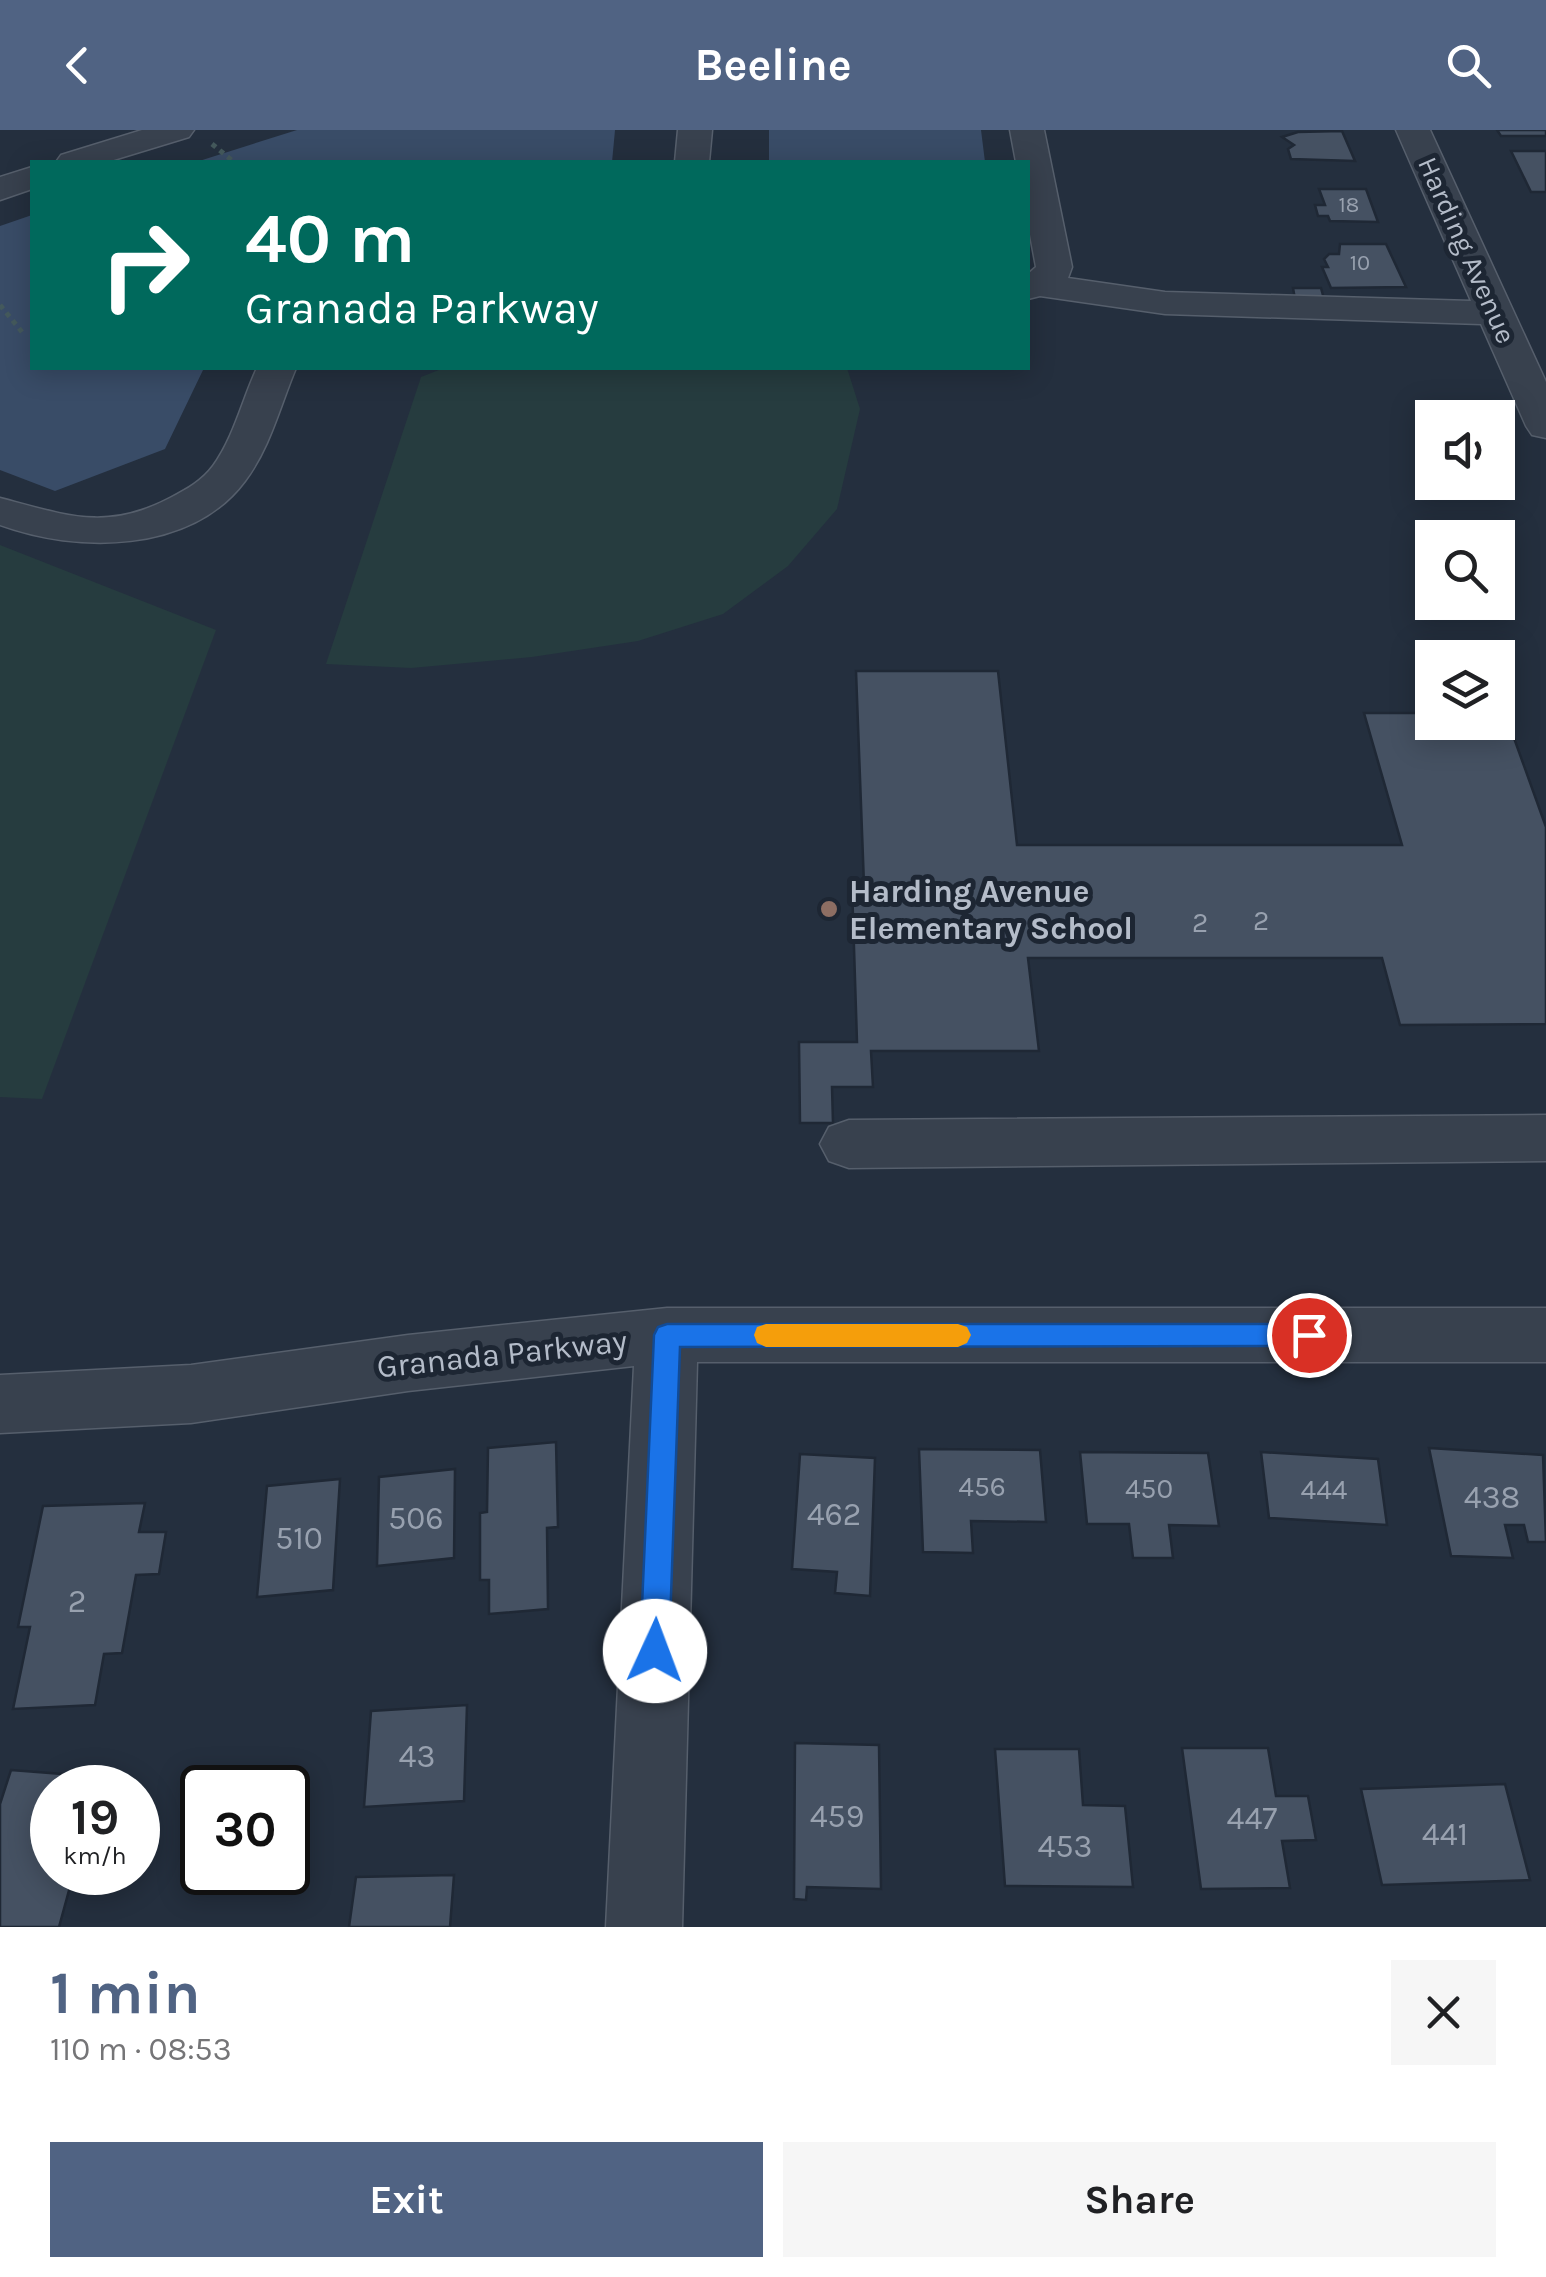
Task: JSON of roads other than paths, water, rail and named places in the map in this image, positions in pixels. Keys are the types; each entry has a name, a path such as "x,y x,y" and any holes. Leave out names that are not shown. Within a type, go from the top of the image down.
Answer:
{"street":[{"path":"80,160 177,130"},
{"path":"692,160 694,130"},
{"path":"1027,130 1054,267 1034,286"},
{"name":"Harding Avenue","path":"1413,130 1546,426"},
{"path":"0,189 30,178"},
{"path":"1034,286 1165,303 1495,312"},
{"path":"0,511 40,526 96,536 163,520 218,487 243,446 275,370"},
{"path":"849,1144 1546,1138"},
{"path":"644,1927 667,1335"},
{"name":"Granada Parkway","path":"0,1404 191,1394 408,1363 667,1335 1546,1335"}],"water":[{"path":"297,130 615,130 612,160 202,160"},
{"path":"769,130 981,130 985,160 769,160"},
{"path":"30,216 30,370 203,370 165,449 55,491 0,470 0,226"}],"place":[{"name":"Harding Avenue Elementary School","path":"829,909"}]}
